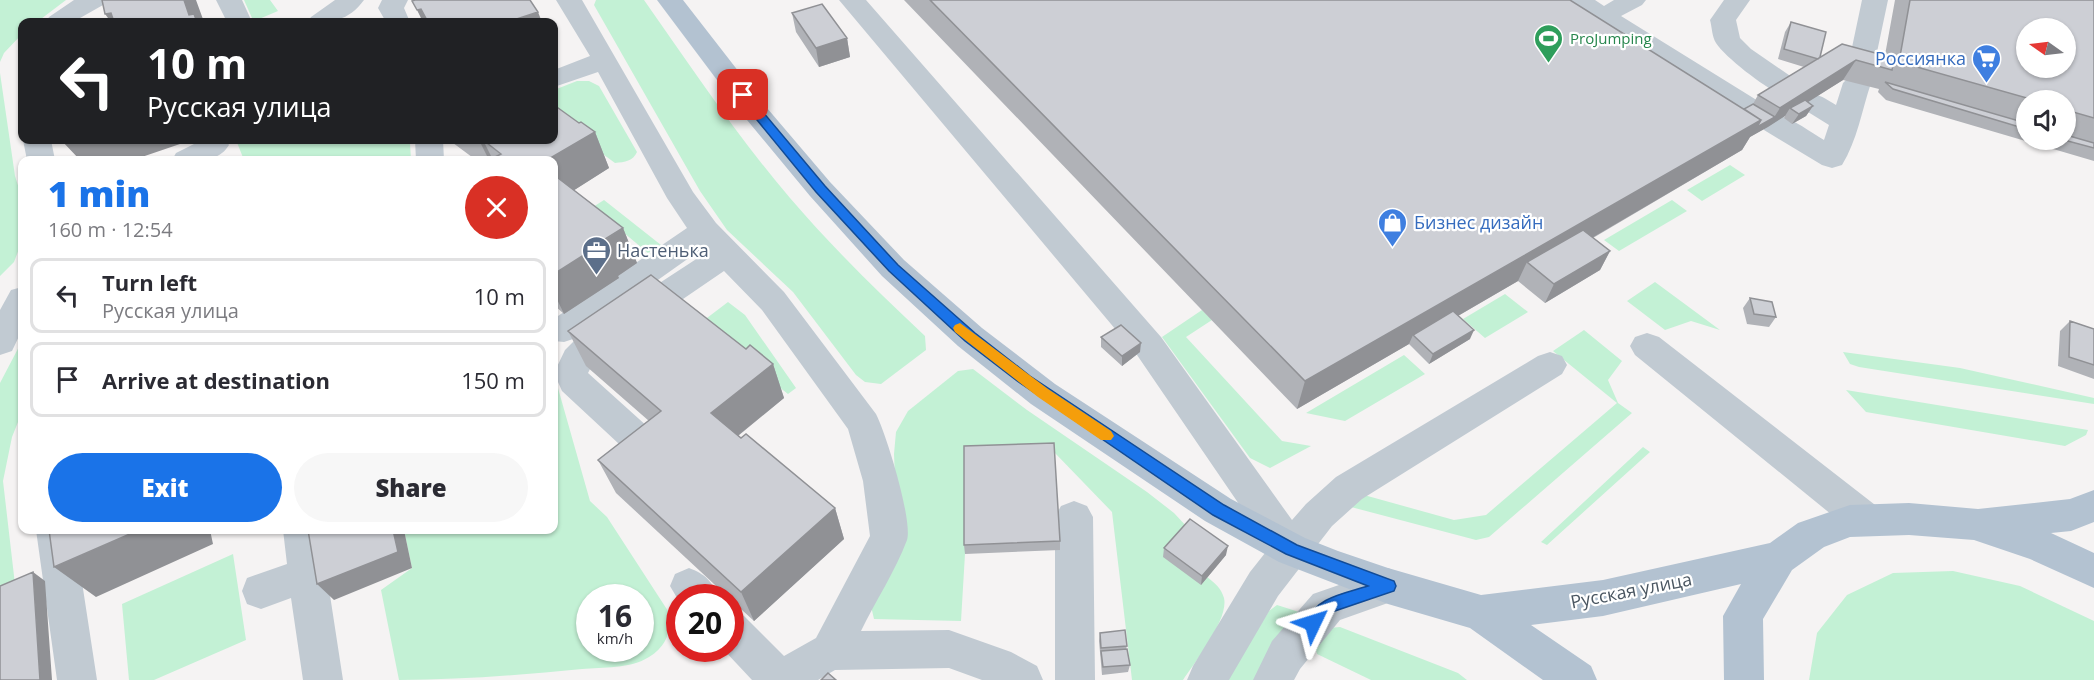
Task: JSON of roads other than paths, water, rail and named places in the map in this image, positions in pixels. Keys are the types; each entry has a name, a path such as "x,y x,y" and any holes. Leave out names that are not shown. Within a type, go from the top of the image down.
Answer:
{"main road":[{"name":"Русская улица","path":"670,0 758,114 820,189 893,268 970,337 1043,393 1218,510 1292,549 1388,586 1481,613 1576,680"},
{"path":"1744,680 1743,616 1779,558 1810,535 1850,521 1909,519 1974,524 2071,515 2094,506"},
{"path":"1974,524 2040,546 2094,572"},
{"name":"Русская улица","path":"1481,613 1603,598 1779,558"}],"lane":[{"path":"63,18 94,0"},
{"path":"229,0 237,18"},
{"path":"326,18 351,0"},
{"path":"395,0 391,9 396,18"},
{"path":"569,0 601,53 672,183 716,242 773,301 864,424 881,481 890,537 830,651"},
{"path":"852,0 1149,346 1292,549"},
{"path":"1577,0 1832,159 1859,77 1875,0"},
{"path":"1603,16 1633,0"},
{"path":"1737,0 1723,20 1726,40 1742,55 1845,123"},
{"path":"558,59 601,53"},
{"path":"558,77 601,53"},
{"path":"196,156 217,148"},
{"path":"558,330 564,329 716,242"},
{"path":"646,447 574,381 571,373 577,359 592,344 716,242"},
{"path":"0,342 18,307"},
{"path":"1647,346 1866,520"},
{"path":"1207,680 1264,584 1319,515 1349,488 1550,366"},
{"path":"1074,517 1075,680"},
{"path":"57,534 77,680"},
{"path":"302,534 323,680"},
{"path":"261,591 307,575"},
{"path":"1273,680 1286,655 1327,607 1388,586"},
{"path":"744,643 780,680 830,651 949,649 997,666 1023,680"}],"place":[{"name":"ProJumping","path":"1549,64"},
{"name":"Россиянка","path":"1987,84"},
{"name":"Бизнес дизайн","path":"1393,248"},
{"name":"Настенька","path":"596,276"}]}
